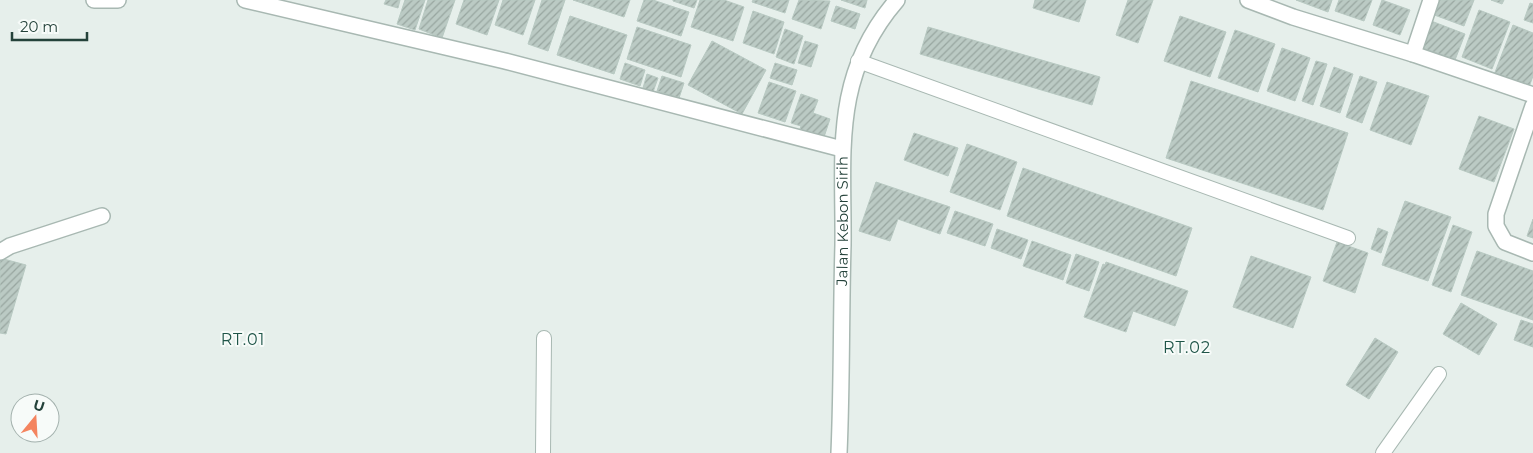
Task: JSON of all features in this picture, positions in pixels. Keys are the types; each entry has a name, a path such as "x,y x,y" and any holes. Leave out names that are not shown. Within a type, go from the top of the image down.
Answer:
{"street":[{"path":"94,0 118,0"},
{"path":"245,0 505,61 842,149"},
{"name":"Jalan Kebon Sirih","path":"839,453 843,231 842,149 846,112 858,62 874,31 897,0"},
{"path":"1248,0 1293,17 1413,54 1533,95"},
{"path":"1413,54 1431,0"},
{"path":"1533,106 1496,214 1496,226 1505,242 1533,253"},
{"path":"0,252 10,246 102,216"}],"lane":[{"path":"858,62 1348,238"},
{"path":"543,453 544,338"},
{"path":"1383,453 1439,374"}],"building":[{"path":"386,0 400,0 398,8 384,4"},
{"path":"405,0 425,0 415,30 397,24"},
{"path":"428,0 455,0 442,38 419,29"},
{"path":"464,0 499,0 487,35 456,24"},
{"path":"503,0 535,0 523,35 495,25"},
{"path":"542,0 565,0 548,51 528,44"},
{"path":"573,0 630,0 624,17"},
{"path":"644,0 653,0 689,12 681,36 637,21"},
{"path":"673,0 697,0 694,8"},
{"path":"700,0 724,0 744,7 733,41 691,27"},
{"path":"753,0 789,0 785,13 752,2"},
{"path":"799,0 830,1 821,29 792,19"},
{"path":"841,0 867,0 865,8"},
{"path":"1035,0 1086,0 1079,22 1033,8"},
{"path":"1128,0 1153,0 1138,43 1116,35"},
{"path":"1296,0 1332,0 1328,12"},
{"path":"1339,0 1372,0 1364,21 1335,11"},
{"path":"1382,0 1410,10 1400,35 1373,25"},
{"path":"1434,0 1474,0 1464,26 1429,13"},
{"path":"1491,0 1504,0 1502,4"},
{"path":"1530,3 1533,4 1533,23 1524,20"},
{"path":"836,6 860,14 855,29 831,21"},
{"path":"1479,10 1510,22 1492,69 1462,57"},
{"path":"753,11 784,22 774,54 743,43"},
{"path":"570,16 627,35 614,74 557,55"},
{"path":"1180,16 1226,32 1210,77 1164,61"},
{"path":"1426,19 1465,34 1455,60 1416,46"},
{"path":"1513,25 1533,33 1533,76 1529,87 1494,75"},
{"path":"637,27 691,45 681,77 627,59"},
{"path":"928,27 1100,77 1092,105 920,54"},
{"path":"785,29 803,36 794,64 776,57"},
{"path":"1235,30 1275,44 1258,92 1218,78"},
{"path":"712,41 766,70 742,114 688,85"},
{"path":"805,41 818,45 811,67 798,63"},
{"path":"1282,48 1310,58 1295,101 1267,91"},
{"path":"1316,61 1327,64 1313,105 1302,101"},
{"path":"625,63 645,70 640,86 620,79"},
{"path":"775,63 797,70 792,85 770,78"},
{"path":"1334,67 1353,74 1340,113 1320,106"},
{"path":"647,74 658,78 653,92 643,88"},
{"path":"662,76 684,83 679,98 657,91"},
{"path":"1360,76 1377,82 1362,123 1346,117"},
{"path":"1191,81 1348,133 1323,210 1166,158"},
{"path":"769,82 796,91 785,122 758,113"},
{"path":"1387,82 1429,96 1411,145 1370,130"},
{"path":"801,94 818,100 813,113 830,119 824,137 800,129 801,126 791,123"},
{"path":"1479,116 1514,129 1494,182 1459,169"},
{"path":"914,133 958,148 948,176 904,160"},
{"path":"967,144 1017,162 1000,210 950,192"},
{"path":"1023,168 1192,228 1176,276 1007,216"},
{"path":"876,182 950,207 940,234 898,219 890,241 859,231"},
{"path":"1405,201 1451,217 1428,281 1382,265"},
{"path":"955,211 993,224 985,246 947,233"},
{"path":"1533,219 1533,238 1527,236"},
{"path":"1453,225 1472,232 1451,292 1432,285"},
{"path":"1378,228 1388,232 1381,253 1371,249"},
{"path":"997,229 1028,240 1021,259 991,248"},
{"path":"1032,241 1071,255 1063,280 1023,266"},
{"path":"1337,242 1368,253 1355,293 1323,281"},
{"path":"1477,251 1533,271 1533,320 1461,295"},
{"path":"1076,254 1099,262 1089,291 1066,283"},
{"path":"1251,256 1311,277 1293,328 1233,307"},
{"path":"0,258 26,265 6,334 0,333"},
{"path":"1106,262 1188,291 1175,326 1133,311 1126,332 1084,317 1103,264 1105,265"},
{"path":"1461,303 1497,324 1479,355 1443,334"},
{"path":"1521,320 1533,324 1533,347 1514,340"},
{"path":"1375,338 1398,352 1369,399 1346,385"}],"district":[{"name":"RT.01","path":"243,339"},
{"name":"RT.02","path":"1187,347"}]}
